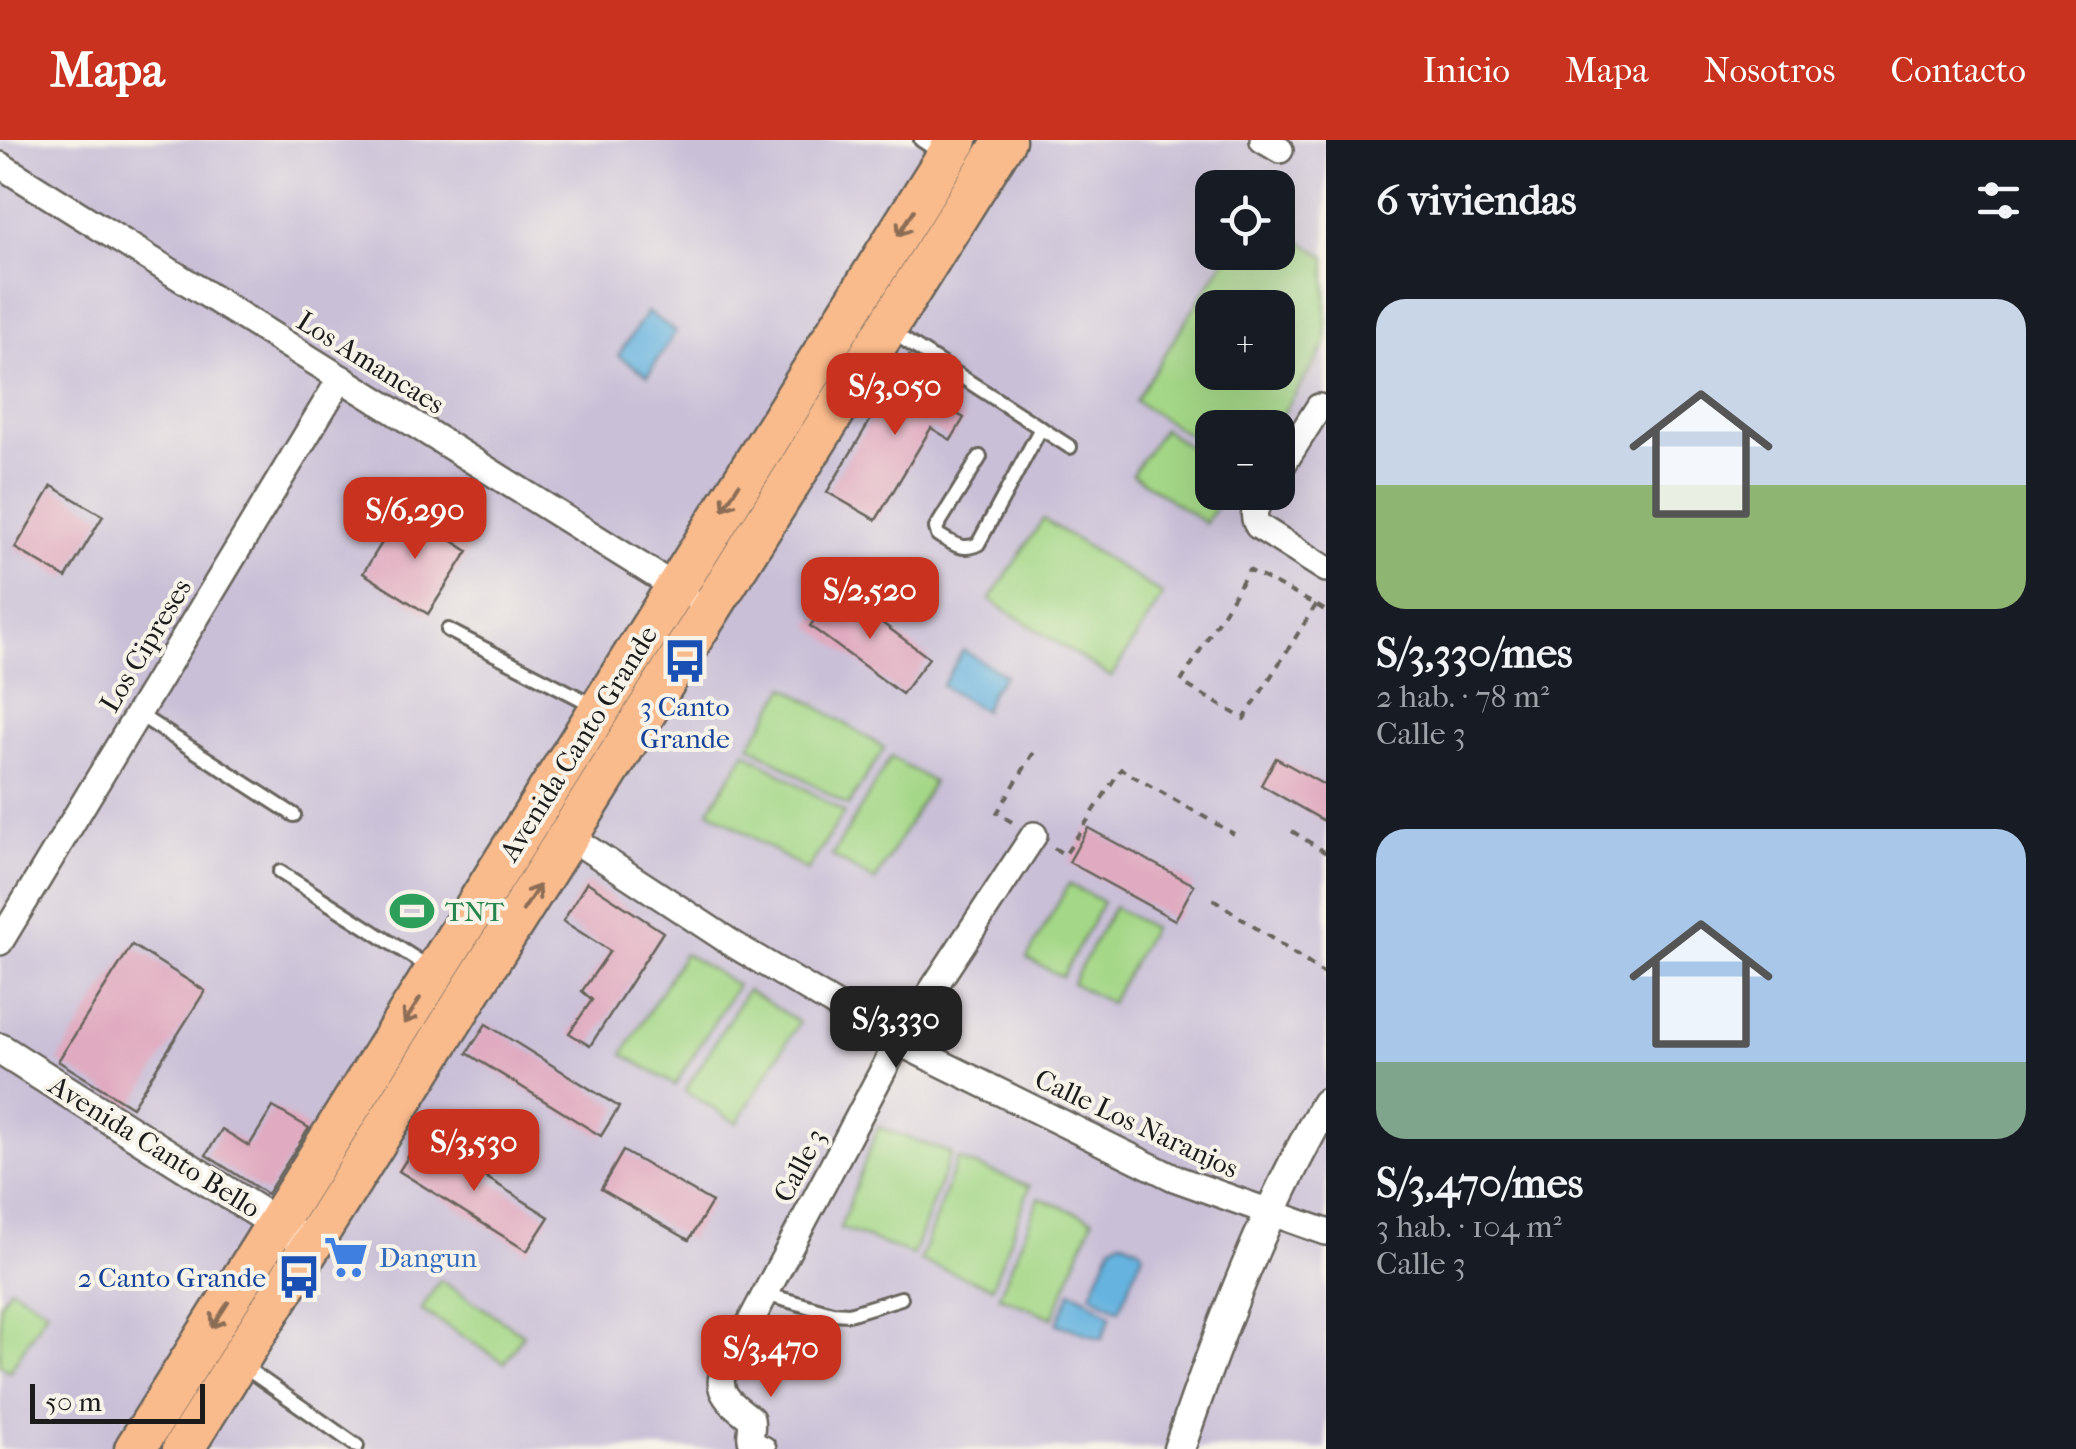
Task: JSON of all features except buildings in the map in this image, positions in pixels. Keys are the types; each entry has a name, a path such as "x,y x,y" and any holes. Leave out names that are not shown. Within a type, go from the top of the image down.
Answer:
{"main road":[{"name":"Avenida Canto Grande","path":"135,1449 294,1234 570,836 1005,140"},
{"name":"Avenida Canto Grande","path":"191,1443 237,1362 294,1234 436,972 942,145"}],"street":[{"name":"Los Amancaes","path":"0,167 711,608"},
{"name":"Los Cipreses","path":"0,942 341,378"},
{"path":"1295,446 1320,407"},
{"path":"1255,510 1253,518 1258,526 1326,569"},
{"name":"Calle 3","path":"762,1449 748,1438 751,1419 724,1396 722,1376 898,1042 1034,834"},
{"name":"Calle Los Naranjos","path":"570,836 736,946 898,1042 1174,1178 1326,1232"},
{"name":"Avenida Canto Bello","path":"0,1049 294,1234"},
{"path":"1178,1449 1270,1214 1326,1104"}],"lane":[{"path":"886,329 1070,447"},
{"path":"980,457 936,528 938,535 960,548 978,544 1040,428"},
{"path":"448,630 599,708"},
{"path":"138,714 294,815"},
{"path":"280,872 436,972"},
{"path":"765,1294 849,1314 901,1298"},
{"path":"237,1362 357,1446"}],"path":[{"path":"1316,605 1244,720 1181,682 1249,570 1326,610"},
{"path":"1034,752 997,814 1065,855 1121,770 1234,834"},
{"path":"1292,831 1326,853"},
{"path":"1213,899 1326,975"}],"shaded area":[{"path":"0,140 1326,140 1326,1449 0,1449"}],"green space":[{"path":"1295,238 1326,257 1326,345 1285,410 1195,410 1195,438 1135,401 1195,307 1195,390 1295,390 1295,290 1206,290 1218,270 1295,270"},
{"path":"1163,429 1195,451 1195,510 1214,510 1205,523 1132,474"},
{"path":"1043,519 1163,595 1111,677 990,600"},
{"path":"786,687 884,748 848,806 750,745"},
{"path":"746,752 844,813 807,871 709,810"},
{"path":"891,757 933,782 875,881 832,856"},
{"path":"1069,884 1103,902 1062,977 1027,958"},
{"path":"1114,907 1152,928 1110,1003 1072,983"},
{"path":"684,953 737,985 675,1085 623,1054"},
{"path":"747,990 799,1022 737,1123 685,1091"},
{"path":"878,1127 951,1153 913,1255 840,1228"},
{"path":"957,1159 1030,1186 992,1287 920,1261"},
{"path":"1039,1198 1093,1219 1053,1318 999,1296"},
{"path":"440,1280 523,1334 505,1363 421,1310"},
{"path":"10,1287 47,1310 10,1371 0,1365 0,1303"}],"water":[{"path":"647,312 676,331 648,375 618,356"},
{"path":"963,650 1005,675 991,691 984,711 942,686"},
{"path":"1121,1240 1143,1253 1119,1310 1091,1294 1112,1244"},
{"path":"1071,1291 1111,1315 1102,1339 1057,1324"}],"place":[{"name":"3 Canto Grande","path":"685,661"},
{"name":"TNT","path":"412,911"},
{"name":"Dangun","path":"346,1257"},
{"name":"2 Canto Grande","path":"299,1277"}]}
